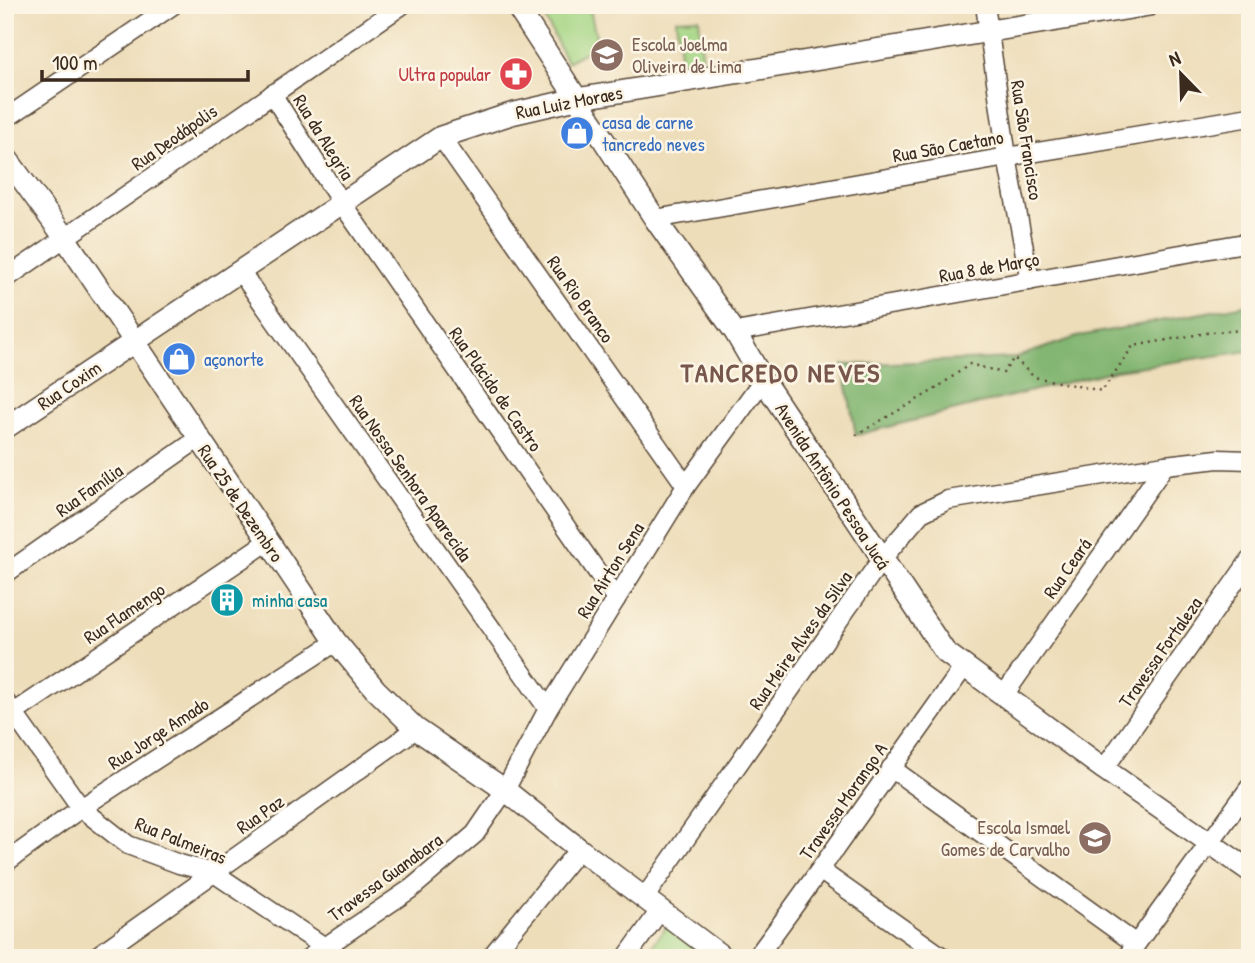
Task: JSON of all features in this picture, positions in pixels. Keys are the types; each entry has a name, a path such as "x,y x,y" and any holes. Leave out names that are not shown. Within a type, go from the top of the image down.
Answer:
{"street":[{"path":"5,119 173,5"},
{"name":"Rua Deodápolis","path":"5,279 402,5"},
{"name":"Avenida Antônio Pessoa Jucá","path":"516,5 655,219 735,332 763,380 881,560 945,652 1104,769 1250,871"},
{"name":"Rua São Francisco","path":"985,5 1007,157 1030,281"},
{"name":"Rua Luiz Moraes","path":"133,342 441,137 511,114 576,99 1149,5"},
{"name":"Rua da Alegria","path":"272,94 341,202"},
{"name":"Rua São Caetano","path":"655,219 1250,117"},
{"name":"Rua Rio Branco","path":"441,137 686,486"},
{"name":"Rua 25 de Dezembro","path":"5,156 65,238 336,642 375,689 416,729 505,790 724,958"},
{"name":"Rua Plácido de Castro","path":"341,202 616,599"},
{"name":"Rua 8 de Março","path":"735,332 1250,242"},
{"name":"Rua Nossa Senhora Aparecida","path":"240,271 548,709"},
{"name":"Rua Coxim","path":"5,428 133,342"},
{"name":"Rua Airton Sena","path":"505,790 548,709 686,486 763,380"},
{"name":"Rua Família","path":"5,574 198,439"},
{"name":"Rua Meire Alves da Silva","path":"626,958 653,903 881,560 921,513 948,500 1165,465 1218,459 1250,460"},
{"name":"Rua Ceará","path":"1004,695 1165,465"},
{"name":"Rua Flamengo","path":"8,712 267,542"},
{"name":"Travessa Fortaleza","path":"1104,769 1250,560"},
{"name":"Rua Jorge Amado","path":"5,863 81,808 336,642"},
{"name":"Travessa Morango A","path":"756,958 821,871 964,667"},
{"name":"Rua Palmeiras","path":"8,712 81,808 128,845 214,873 316,952 341,958"},
{"name":"Rua Paz","path":"94,958 416,729"},
{"path":"891,768 1131,951 1250,788"},
{"name":"Travessa Guanabara","path":"316,952 412,888 450,858 475,834 505,790"},
{"path":"490,958 579,849"},
{"path":"821,871 944,958"}],"path":[{"path":"856,435 934,390 970,365 1003,373 1014,358 1034,377 1102,391 1133,346 1212,332 1244,330 1250,342"}],"green space":[{"path":"564,5 589,5 598,45 567,62 545,18 565,10"},
{"path":"699,18 703,68 682,72 676,19"},
{"path":"1250,304 1250,351 1116,370 856,435 843,365 1014,358 1080,336"},
{"path":"667,926 711,958 643,958"}],"place":[{"name":"Escola Joelma Oliveira de Lima","path":"607,55"},
{"name":"Ultra popular","path":"516,74"},
{"name":"casa de carne tancredo neves","path":"577,133"},
{"name":"açonorte","path":"179,359"},
{"name":"minha casa","path":"227,600"},
{"name":"Escola Ismael Gomes de Carvalho","path":"1095,838"}],"district":[{"name":"TANCREDO NEVES","path":"781,373"}]}
